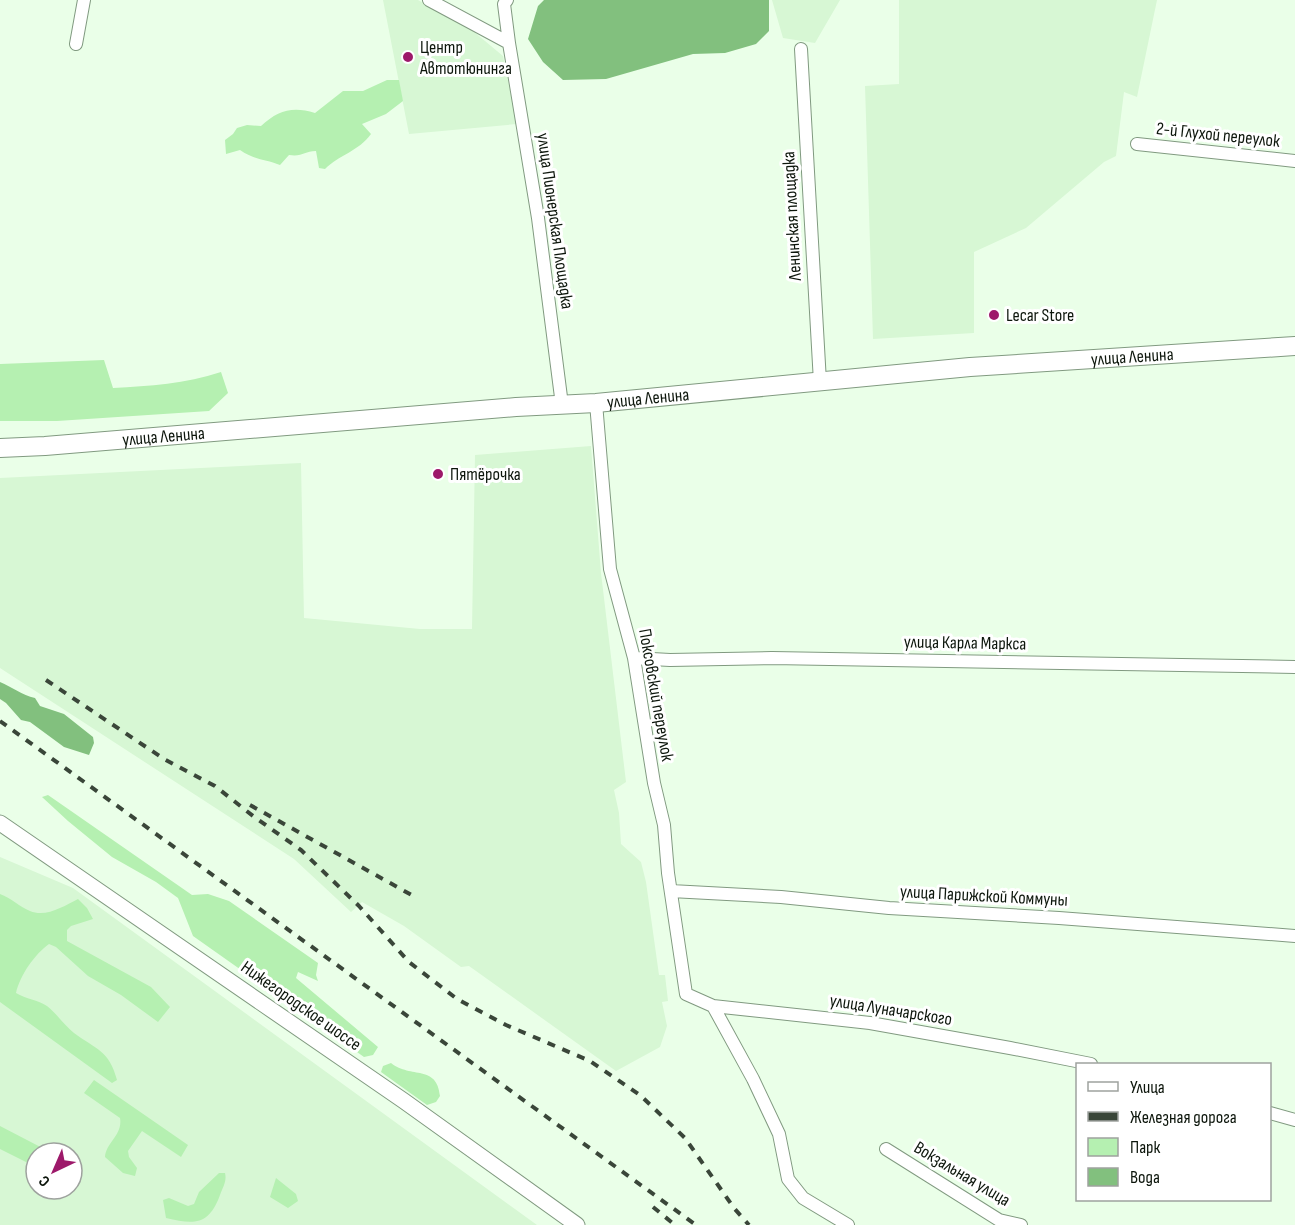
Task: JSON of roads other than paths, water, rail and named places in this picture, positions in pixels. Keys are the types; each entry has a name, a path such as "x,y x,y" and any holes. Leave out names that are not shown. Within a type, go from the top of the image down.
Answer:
{"main road":[{"name":"улица Ленина","path":"0,448 596,403 970,367 1295,346"}],"street":[{"path":"76,44 84,0"},
{"path":"429,0 509,43"},
{"name":"улица Пионерская Площадка","path":"507,0 504,4 509,43 538,218 562,405"},
{"name":"Ленинская площадка","path":"801,49 820,382"},
{"name":"2-й Глухой переулок","path":"1137,144 1295,161"},
{"name":"Поксовский переулок","path":"596,403 610,568 634,658 654,783 664,825 668,873 686,994"},
{"name":"улица Карла Маркса","path":"634,658 670,660 772,658 1295,667"},
{"name":"Нижегородское шоссе","path":"0,823 404,1101 577,1225"},
{"name":"улица Парижской Коммуны","path":"671,891 781,897 889,908 1295,936"},
{"name":"улица Луначарского","path":"686,994 713,1006 870,1023 1010,1047 1082,1063"},
{"path":"713,1006 753,1079 779,1134 788,1179 804,1198 848,1225"},
{"path":"1271,1114 1295,1120"},
{"name":"Вокзальная улица","path":"886,1149 999,1220 1022,1225"}],"water":[{"path":"544,0 769,0 769,31 756,44 725,53 693,54 606,79 563,80 543,62 528,39 538,6"},
{"path":"0,682 35,698 40,706 64,714 93,737 94,743 89,755 64,747 30,722 21,720 0,699"}],"railway":[{"path":"46,680 164,759 215,786 301,850 359,906 409,962 457,999 506,1025 590,1061 640,1095 685,1138 734,1208 749,1225"},
{"path":"0,721 696,1225"},
{"path":"250,805 417,898"},
{"path":"653,1207 675,1225"}],"place":[{"name":"Центр Автотюнинга","path":"408,57"},
{"name":"Lecar Store","path":"994,315"},
{"name":"Пятёрочка","path":"438,474"}]}
